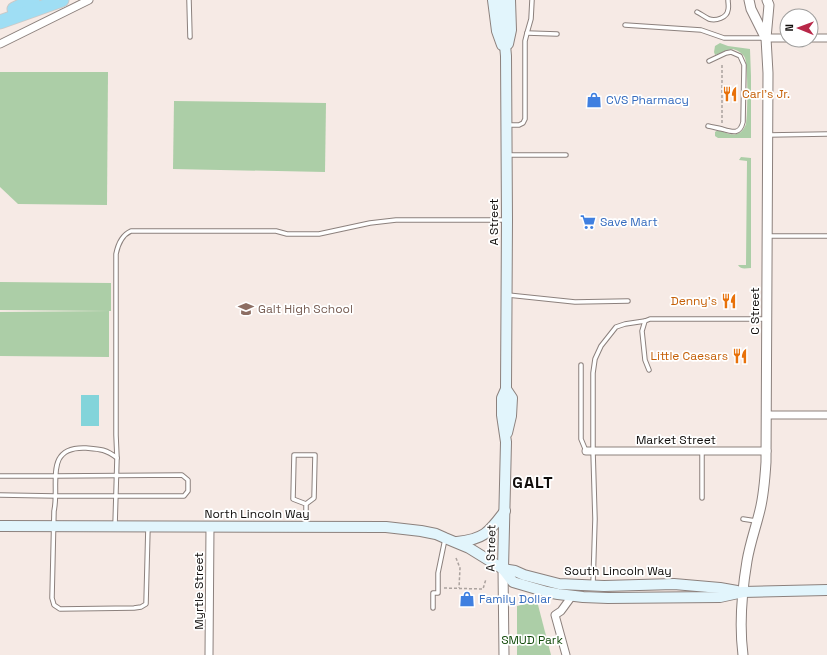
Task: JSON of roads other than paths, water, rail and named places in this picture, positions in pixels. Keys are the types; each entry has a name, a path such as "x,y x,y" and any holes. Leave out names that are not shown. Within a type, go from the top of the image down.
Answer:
{"highway":[{"path":"0,16 33,0"},
{"path":"0,22 62,0"}],"main road":[{"name":"A Street","path":"493,0 497,31 506,56"},
{"name":"A Street","path":"501,0 506,56 507,220 506,389 502,398 502,415 506,442 503,570"},
{"name":"A Street","path":"506,56 511,30 510,0"},
{"path":"457,542 471,540 487,532 505,510"},
{"name":"North Lincoln Way","path":"0,526 386,527 436,534 469,548 503,570"},
{"name":"South Lincoln Way","path":"503,570 515,571 559,584 593,586 674,581 743,592"},
{"name":"South Lincoln Way","path":"503,570 513,582 547,592 572,596 608,598 720,597 743,592 827,590"}],"street":[{"path":"0,44 89,0"},
{"name":"C Street","path":"749,0 751,9 766,38"},
{"name":"C Street","path":"743,655 742,606 747,560 760,510 765,483 767,415 768,135 768,73 766,38 769,5 767,0"},
{"path":"766,38 779,38"},
{"path":"767,415 827,415"},
{"name":"Market Street","path":"590,451 766,451"},
{"name":"Myrtle Street","path":"209,655 210,526"},
{"name":"A Street","path":"503,570 504,655"},
{"path":"566,655 555,615 561,611 572,596"}],"lane":[{"path":"189,0 190,37"},
{"path":"506,125 519,125 523,123 525,119 525,41 532,19 532,0"},
{"path":"697,12 708,18 722,18 727,13 728,0"},
{"path":"625,25 701,30 724,38 766,38"},
{"path":"527,33 557,34"},
{"path":"708,126 730,132 737,132 742,127 744,65 740,56 731,52 709,61"},
{"path":"768,135 827,134"},
{"path":"506,156 566,155"},
{"path":"115,526 117,458 116,254 118,247 126,233 131,231 268,231 287,234 319,234 370,223 396,220 507,220"},
{"path":"767,236 827,236"},
{"path":"507,295 575,302 628,301"},
{"path":"593,586 595,519 590,451 593,373 595,359 601,346 616,327 650,319 767,319"},
{"path":"645,321 642,331 645,360 649,370"},
{"path":"581,365 581,439 590,451"},
{"path":"117,458 101,449 79,448 68,450 62,454 58,460 55,476 52,598 54,605 60,609 134,608 141,607 146,604 148,526"},
{"path":"702,451 702,498"},
{"path":"294,455 315,455 314,498 306,504 293,499 294,455"},
{"path":"0,476 182,475 188,480 188,491 184,496 0,495"},
{"path":"306,504 306,527"},
{"path":"743,519 757,521"},
{"path":"433,608 433,593 438,593 438,573 445,538"}],"water":[{"path":"81,395 99,395 99,426 81,426"}],"place":[{"name":"Carl's Jr.","path":"730,94"},
{"name":"CVS Pharmacy","path":"594,100"},
{"name":"Save Mart","path":"588,222"},
{"name":"Denny's","path":"729,301"},
{"name":"Galt High School","path":"246,309"},
{"name":"Little Caesars","path":"740,356"},
{"name":"Family Dollar","path":"467,599"}],"district":[{"name":"GALT","path":"533,482"}],"park label":[{"name":"SMUD Park","path":"532,640"}]}
